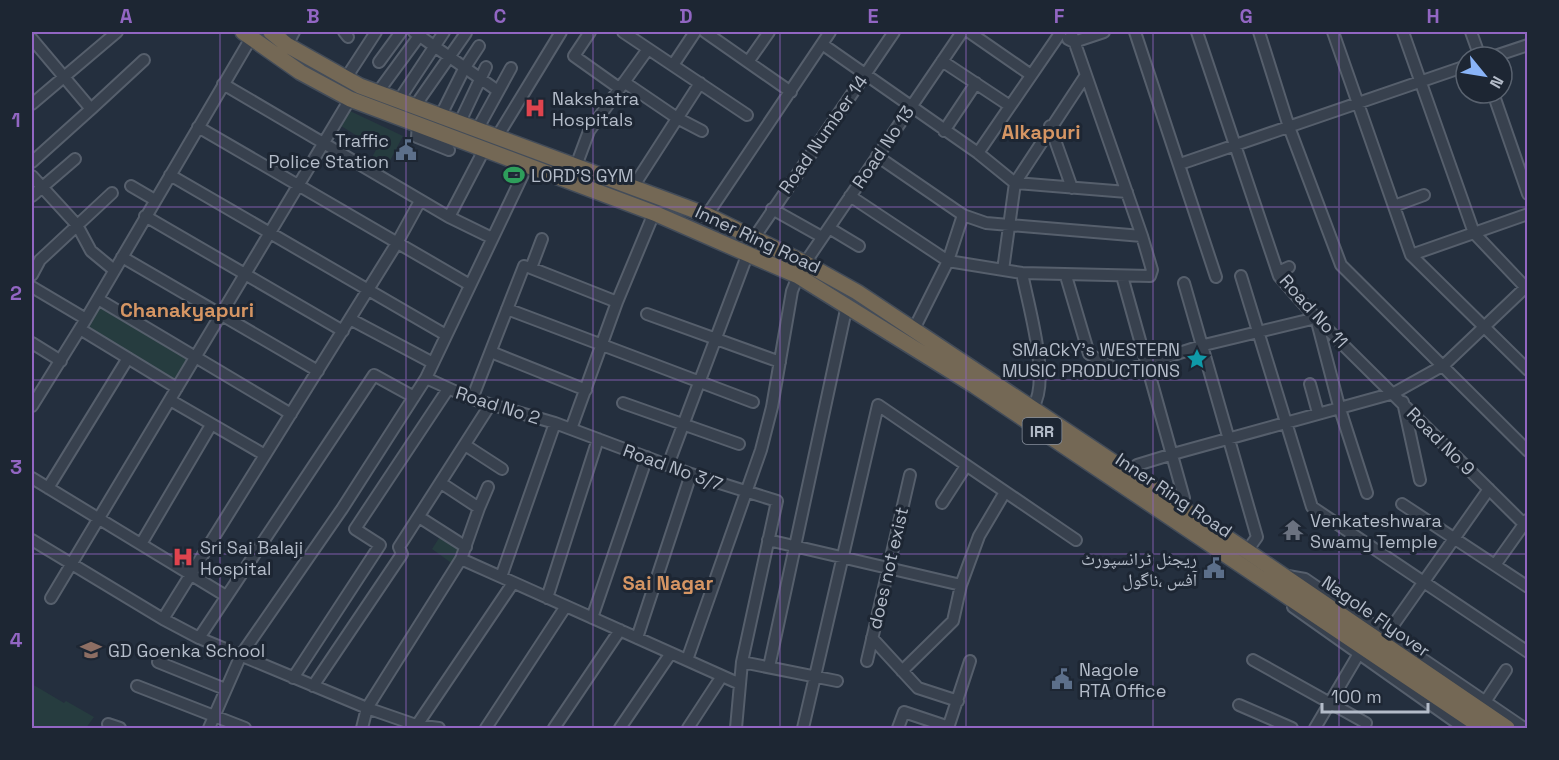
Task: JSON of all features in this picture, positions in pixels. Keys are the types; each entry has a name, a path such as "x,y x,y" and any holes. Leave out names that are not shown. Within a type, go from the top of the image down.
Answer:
{"highway":[{"name":"Inner Ring Road","path":"271,32 290,38 346,78 378,92 707,215 754,238 802,269 847,305 937,361 1282,591"},
{"name":"Inner Ring Road","path":"247,35 300,72 350,99 528,164 654,213 748,253 802,269 857,292 1034,407 1282,575"},
{"path":"584,186 601,175"},
{"name":"Nagole Flyover","path":"1282,575 1383,639 1507,729"},
{"name":"Nagole Flyover","path":"1282,591 1361,651 1483,729"}],"street":[{"path":"32,104 117,32"},
{"path":"346,78 376,32"},
{"path":"379,62 401,32"},
{"path":"399,100 444,32"},
{"path":"497,137 561,32"},
{"path":"590,32 574,56 702,131"},
{"path":"622,32 747,115"},
{"path":"673,65 695,32"},
{"path":"705,32 791,92"},
{"path":"748,62 769,32"},
{"path":"707,215 830,32"},
{"name":"Road Number 14","path":"754,238 894,32"},
{"name":"Road No 13","path":"687,660 748,493 772,406 792,291 802,269 825,232 962,32"},
{"path":"969,32 1031,75"},
{"path":"978,153 1031,75 1064,34 1104,32"},
{"path":"1135,32 1216,277"},
{"name":"Road No 11","path":"1197,32 1278,272 1316,318 1394,393"},
{"path":"1259,32 1289,127 1341,265 1444,365 1527,451"},
{"path":"1333,32 1411,255 1527,370"},
{"path":"1131,473 1137,465 1173,454 1285,424 1339,406 1394,393 1444,365 1526,288 1474,234 1403,32"},
{"path":"378,92 418,33 464,69 498,91"},
{"path":"416,106 466,33"},
{"path":"850,196 948,261 1022,273 1148,278 1151,274 1142,236 1127,192 1086,75 1064,34"},
{"path":"32,403 98,299 223,84 247,35"},
{"path":"32,39 91,109"},
{"path":"822,44 978,153 1015,183 1127,192"},
{"path":"440,117 464,69 479,46"},
{"path":"576,166 589,130 648,48"},
{"path":"32,162 144,60"},
{"path":"942,61 1010,106"},
{"path":"459,124 486,68"},
{"path":"477,130 511,68"},
{"path":"1180,164 1357,101 1454,70"},
{"path":"1003,270 1015,183 1050,126 1086,75"},
{"path":"633,187 700,83"},
{"path":"944,131 976,83"},
{"path":"223,84 322,145 449,217 492,238"},
{"path":"51,598 350,99"},
{"path":"1496,105 1527,194"},
{"path":"418,123 417,137 449,150"},
{"path":"1050,126 1072,188"},
{"path":"198,127 470,285"},
{"path":"449,217 485,148"},
{"path":"878,156 963,215 986,224 1142,236"},
{"path":"32,196 75,159"},
{"path":"209,729 241,656 342,509 426,378 528,164"},
{"path":"170,175 446,335"},
{"path":"32,176 77,225 91,251 114,270"},
{"path":"131,186 155,200"},
{"path":"32,275 40,260 112,194"},
{"path":"1394,206 1424,195"},
{"path":"162,619 350,320 420,201"},
{"path":"772,209 859,246"},
{"path":"571,429 617,302 654,213"},
{"path":"1411,255 1527,214"},
{"path":"914,329 948,261 963,215"},
{"path":"145,216 343,331"},
{"path":"531,268 542,239"},
{"path":"668,465 748,253"},
{"path":"122,257 318,371"},
{"path":"472,399 524,266 617,302"},
{"path":"1278,272 1289,267"},
{"path":"1022,273 1039,370 1040,398 1034,407"},
{"path":"1066,276 1089,354 1121,372 1204,345 1316,318 1339,406 1367,493"},
{"path":"1122,276 1184,498 1179,506"},
{"path":"1241,276 1312,507 1527,652"},
{"path":"1184,283 1204,345 1257,537 1247,551"},
{"path":"32,287 86,319"},
{"path":"98,299 291,414"},
{"path":"769,667 847,305"},
{"path":"507,309 753,402"},
{"path":"647,314 780,362"},
{"path":"350,320 433,363"},
{"path":"80,329 177,388"},
{"path":"32,343 60,362"},
{"path":"491,352 586,390"},
{"path":"48,488 128,358"},
{"path":"199,638 375,375 414,397"},
{"name":"Road No 2","path":"426,378 472,399 571,429"},
{"path":"1310,384 1318,413"},
{"path":"402,554 380,546 355,529 448,389"},
{"name":"Road No 9","path":"1394,393 1489,489 1526,522"},
{"path":"170,400 265,455"},
{"path":"1402,401 1420,480"},
{"path":"622,403 739,444"},
{"path":"402,554 399,547 490,405"},
{"path":"803,729 878,405 1076,540"},
{"path":"501,577 555,423"},
{"path":"141,544 212,425"},
{"name":"Road No 3/7","path":"571,429 691,474 777,501 768,540"},
{"path":"547,598 598,439"},
{"path":"465,444 502,469"},
{"path":"592,618 647,457"},
{"path":"942,503 966,466"},
{"path":"638,638 691,474"},
{"name":"does not exist","path":"867,661 910,475"},
{"path":"32,478 226,596"},
{"path":"441,483 479,508"},
{"path":"362,729 367,708 461,559 488,487"},
{"path":"1489,489 1425,583 1383,639 1526,728"},
{"path":"902,671 953,621 961,585 979,536 1005,492"},
{"path":"1402,504 1527,587"},
{"path":"420,517 466,548"},
{"path":"1495,565 1526,522"},
{"path":"32,540 162,619 199,638 415,727 439,729"},
{"path":"736,729 742,662 768,540 843,555 961,585"},
{"path":"293,678 380,546"},
{"path":"313,686 402,554"},
{"path":"461,559 740,684"},
{"path":"415,727 513,583"},
{"path":"486,729 566,606"},
{"path":"554,729 620,630"},
{"path":"872,638 918,688 958,701"},
{"path":"1315,729 1361,651 1464,729"},
{"path":"620,729 671,653"},
{"path":"1253,660 1331,701 1366,723"},
{"path":"898,729 904,712 949,728 970,661"},
{"path":"158,662 225,689"},
{"path":"742,662 837,681"},
{"path":"1485,702 1506,670"},
{"path":"688,729 722,676"},
{"path":"137,686 245,729"},
{"path":"1239,705 1292,729"},
{"path":"108,724 120,729"}],"green space":[{"path":"350,111 403,136 384,172 369,163 377,148 341,126"},
{"path":"99,303 190,359 176,382 85,327"},
{"path":"443,532 466,547 457,567 432,549"},
{"path":"32,684 94,717 86,728 32,728"}],"place":[{"name":"Nakshatra Hospitals","path":"535,108"},
{"name":"Traffic Police Station","path":"406,150"},
{"name":"LORD'S GYM","path":"514,175"},
{"name":"SMaCkY's WESTERN MUSIC PRODUCTIONS","path":"1197,359"},
{"name":"Venkateshwara Swamy Temple","path":"1293,530"},
{"name":"Sri Sai Balaji Hospital","path":"183,557"},
{"name":"ریجنل ٹرانسپورٹ آفس ،ناگول","path":"1214,568"},
{"name":"GD Goenka School","path":"91,650"},
{"name":"Nagole RTA Office","path":"1062,679"}],"district":[{"name":"Alkapuri","path":"1041,132"},
{"name":"Chanakyapuri","path":"187,310"},
{"name":"Sai Nagar","path":"668,583"}]}
